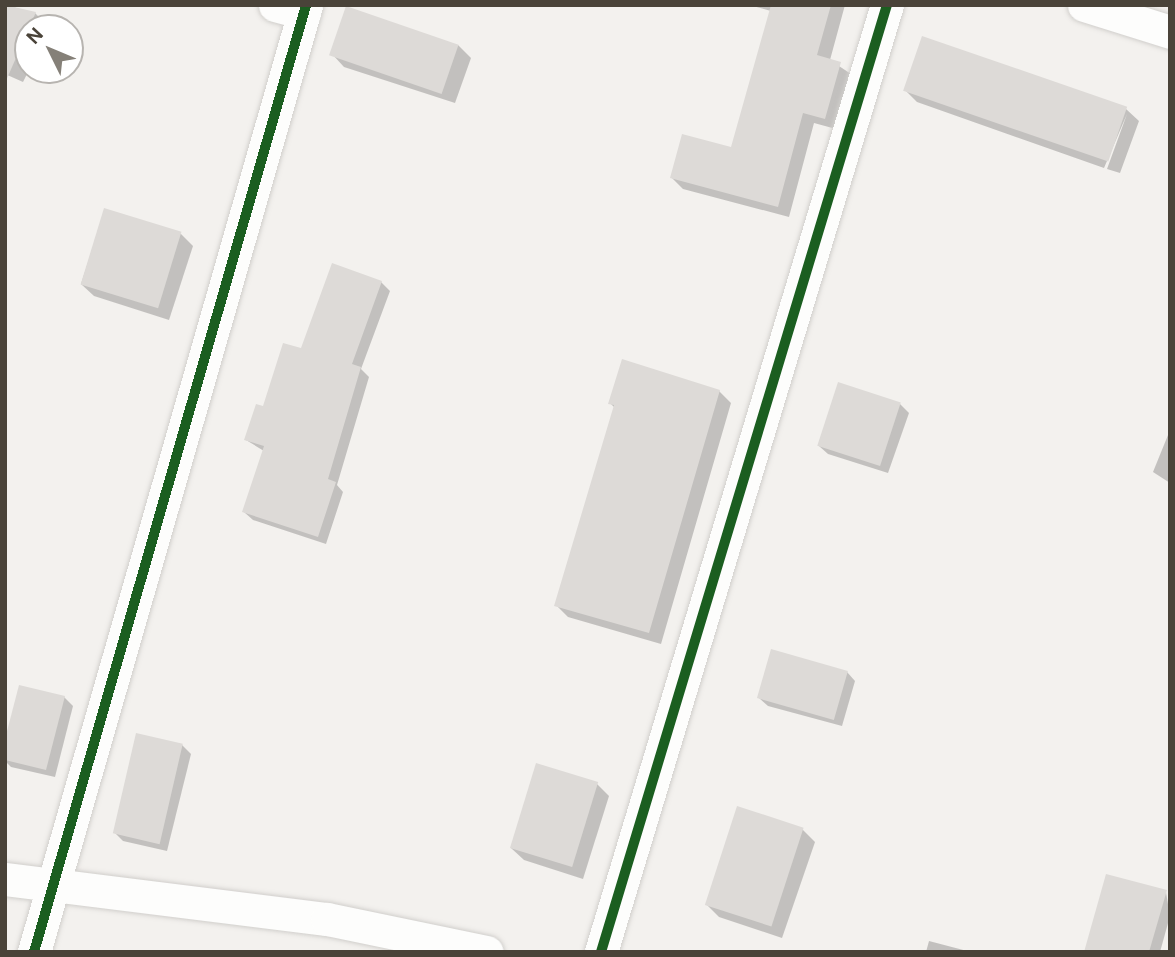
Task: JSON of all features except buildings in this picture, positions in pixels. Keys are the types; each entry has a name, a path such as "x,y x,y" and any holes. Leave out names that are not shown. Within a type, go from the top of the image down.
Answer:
{"street":[{"path":"601,952 887,5"},
{"path":"1083,5 1170,32"},
{"path":"34,952 295,8"},
{"path":"5,879 327,919 487,952"}],"cycle path":[{"path":"34,952 306,5"},
{"path":"601,952 887,5"}]}
